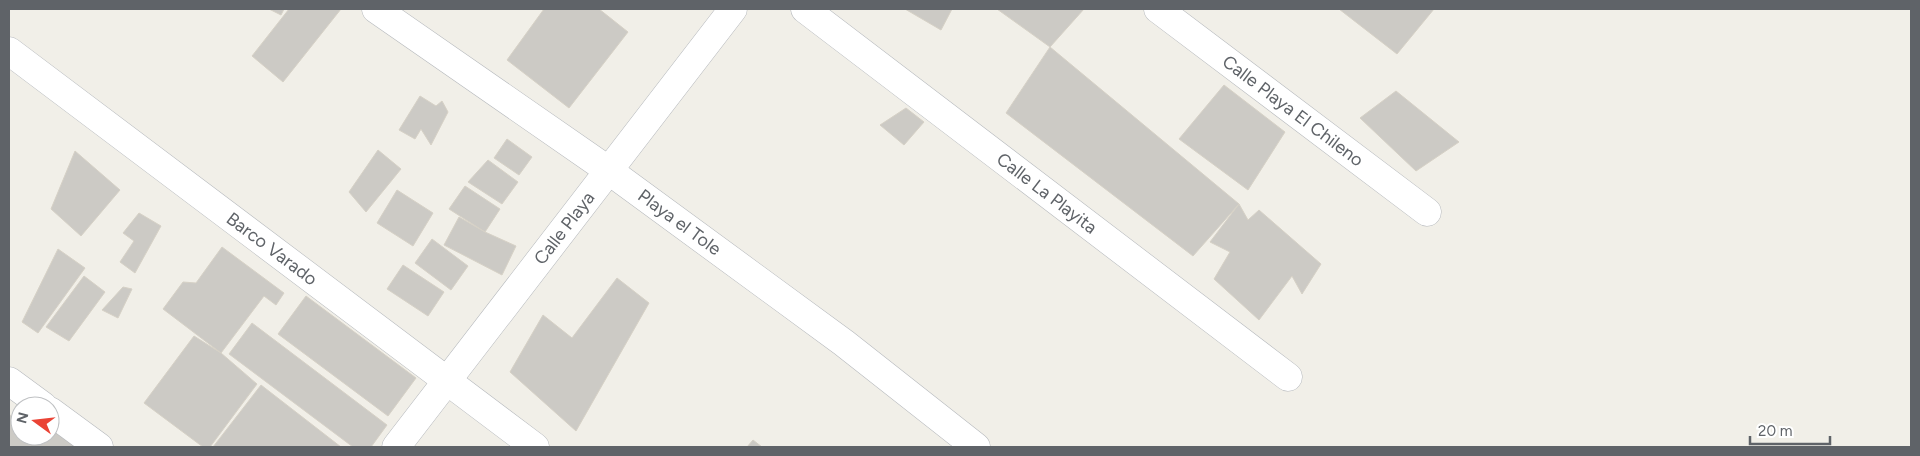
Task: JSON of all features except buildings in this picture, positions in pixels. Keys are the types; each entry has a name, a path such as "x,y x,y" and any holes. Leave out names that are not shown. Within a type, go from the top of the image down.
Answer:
{"street":[{"name":"Playa el Tole","path":"376,9 608,170 844,343 976,447"},
{"name":"Calle Playa","path":"396,447 733,9"},
{"name":"Calle La Playita","path":"805,9 1288,377"},
{"name":"Calle Playa El Chileno","path":"1158,9 1427,212"},
{"name":"Barco Varado","path":"9,51 446,382 535,447"},
{"path":"9,381 29,396"},
{"path":"60,418 99,447"}]}
